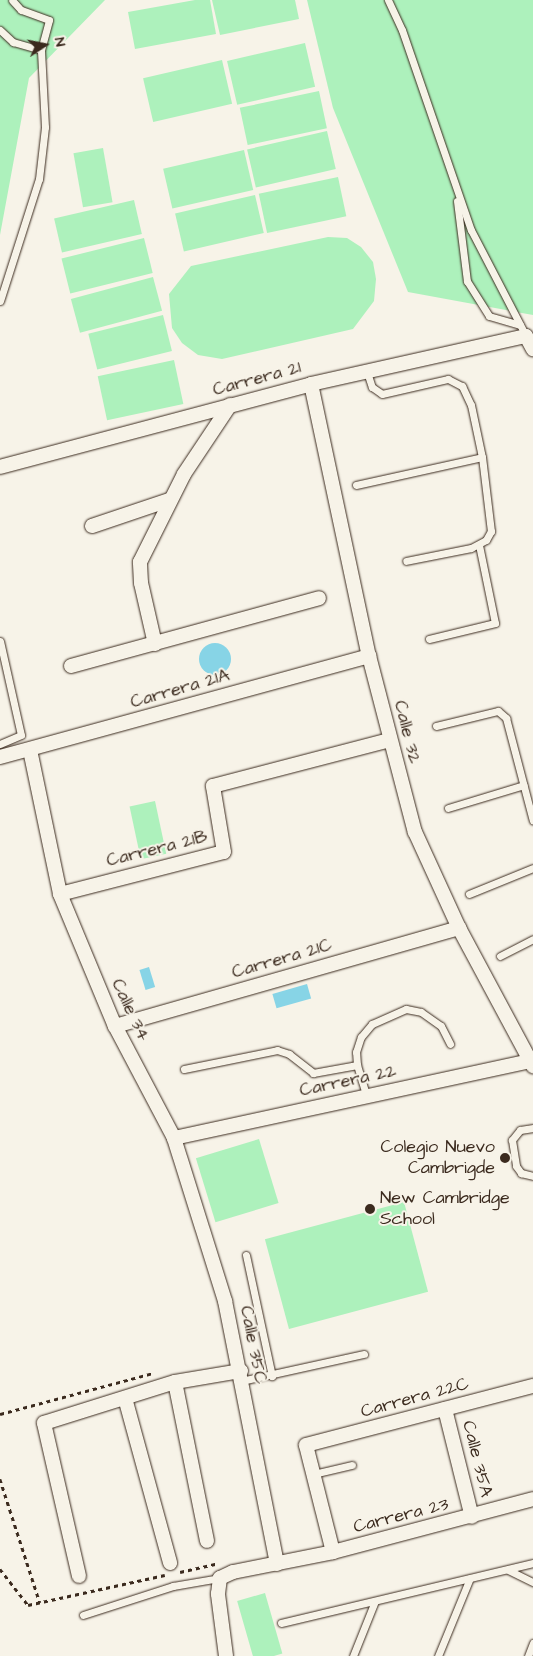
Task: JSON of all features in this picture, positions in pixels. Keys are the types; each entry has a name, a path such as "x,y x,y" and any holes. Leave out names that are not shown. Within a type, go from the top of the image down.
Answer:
{"street":[{"path":"523,330 533,349"},
{"name":"Carrera 21","path":"0,467 523,330"},
{"name":"Calle 32","path":"311,384 369,656 389,740 415,832 459,928 532,1064"},
{"path":"156,644 142,590 140,562 169,500 230,406"},
{"path":"92,526 169,500"},
{"path":"70,666 319,598"},
{"name":"Carrera 21A","path":"0,757 369,656"},
{"name":"Carrera 21B","path":"60,894 224,852 213,786 389,740"},
{"path":"30,750 60,894"},
{"name":"Calle 34","path":"60,894 115,1026 174,1138"},
{"name":"Carrera 21C","path":"115,1026 459,928"},
{"name":"Carrera 22","path":"174,1138 367,1096 532,1064"},
{"name":"Calle 35C","path":"174,1138 225,1300 277,1564"},
{"path":"79,1576 44,1423 175,1382 241,1376"},
{"path":"175,1382 207,1541"},
{"name":"Carrera 22C","path":"313,1474 306,1445 533,1386"},
{"path":"125,1398 170,1563"},
{"name":"Calle 35A","path":"445,1409 472,1517"},
{"path":"313,1474 333,1552"},
{"name":"Carrera 23","path":"220,1578 233,1572 333,1552 472,1517 533,1499"},
{"path":"220,1578 218,1594 226,1656"}],"lane":[{"path":"0,302 40,179 45,127 41,50 49,20 21,10 12,0"},
{"path":"388,0 402,30 456,191 472,230 523,330"},
{"path":"0,30 12,42 41,50"},
{"path":"456,191 467,281 488,316 523,330"},
{"path":"367,372 372,387 382,394 448,379 462,386 471,405 482,457 490,531 479,545 406,561"},
{"path":"356,485 482,457"},
{"path":"429,639 495,624 479,545"},
{"path":"0,641 21,736 0,744"},
{"path":"436,726 498,711 506,718 533,821"},
{"path":"448,808 524,785"},
{"path":"469,894 533,868"},
{"path":"500,956 533,940"},
{"path":"367,1096 357,1065 356,1052 362,1038 372,1024 406,1009 421,1012 441,1026 450,1044"},
{"path":"184,1069 277,1050 289,1054 313,1073 357,1065"},
{"path":"533,1128 520,1130 512,1140 516,1166 520,1173 533,1176"},
{"path":"246,1255 272,1376"},
{"path":"241,1376 272,1376 364,1354"},
{"path":"313,1474 352,1465"},
{"path":"281,1623 533,1564"},
{"path":"508,1570 533,1582"},
{"path":"83,1616 172,1586 220,1578"},
{"path":"438,1656 470,1578"},
{"path":"354,1656 375,1601"},
{"path":"528,1656 533,1643"}],"path":[{"path":"0,1479 40,1603"},
{"path":"0,1569 28,1605 221,1562 233,1572"}],"green space":[{"path":"0,0 105,0 29,78 0,235"},
{"path":"195,0 210,0 216,34 135,49 128,12"},
{"path":"212,0 295,0 299,19 220,35"},
{"path":"307,0 533,0 533,315 408,292 333,108"},
{"path":"305,43 315,87 237,105 227,61"},
{"path":"222,60 232,104 153,122 143,78"},
{"path":"319,91 327,128 248,145 240,108"},
{"path":"327,131 336,169 256,187 247,149"},
{"path":"103,148 113,202 83,207 73,153"},
{"path":"244,150 253,190 172,209 163,169"},
{"path":"338,177 346,216 267,233 259,194"},
{"path":"255,195 264,233 184,251 175,213"},
{"path":"134,200 142,234 62,253 54,218"},
{"path":"328,237 347,238 361,247 373,262 376,279 374,301 353,329 222,359 198,355 182,343 172,328 169,294 191,266"},
{"path":"144,238 153,273 70,293 62,259"},
{"path":"153,277 162,311 80,333 71,299"},
{"path":"163,315 172,351 97,370 88,334"},
{"path":"174,360 183,404 107,420 98,376"},
{"path":"155,801 166,854 141,859 130,806"},
{"path":"259,1139 279,1203 215,1222 196,1158"},
{"path":"404,1202 428,1292 289,1329 265,1239"},
{"path":"265,1593 282,1654 274,1656 253,1656 237,1601"}],"water":[{"path":"215,643 221,644 226,648 230,653 230,665 226,670 221,674 215,675 209,674 204,670 200,665 199,659 200,653 204,648 209,644"},
{"path":"149,967 155,987 146,990 139,970"},
{"path":"307,984 311,998 277,1008 272,994"}],"place":[{"name":"Colegio Nuevo Cambrigde","path":"505,1158"},
{"name":"New Cambridge School","path":"370,1209"}]}
